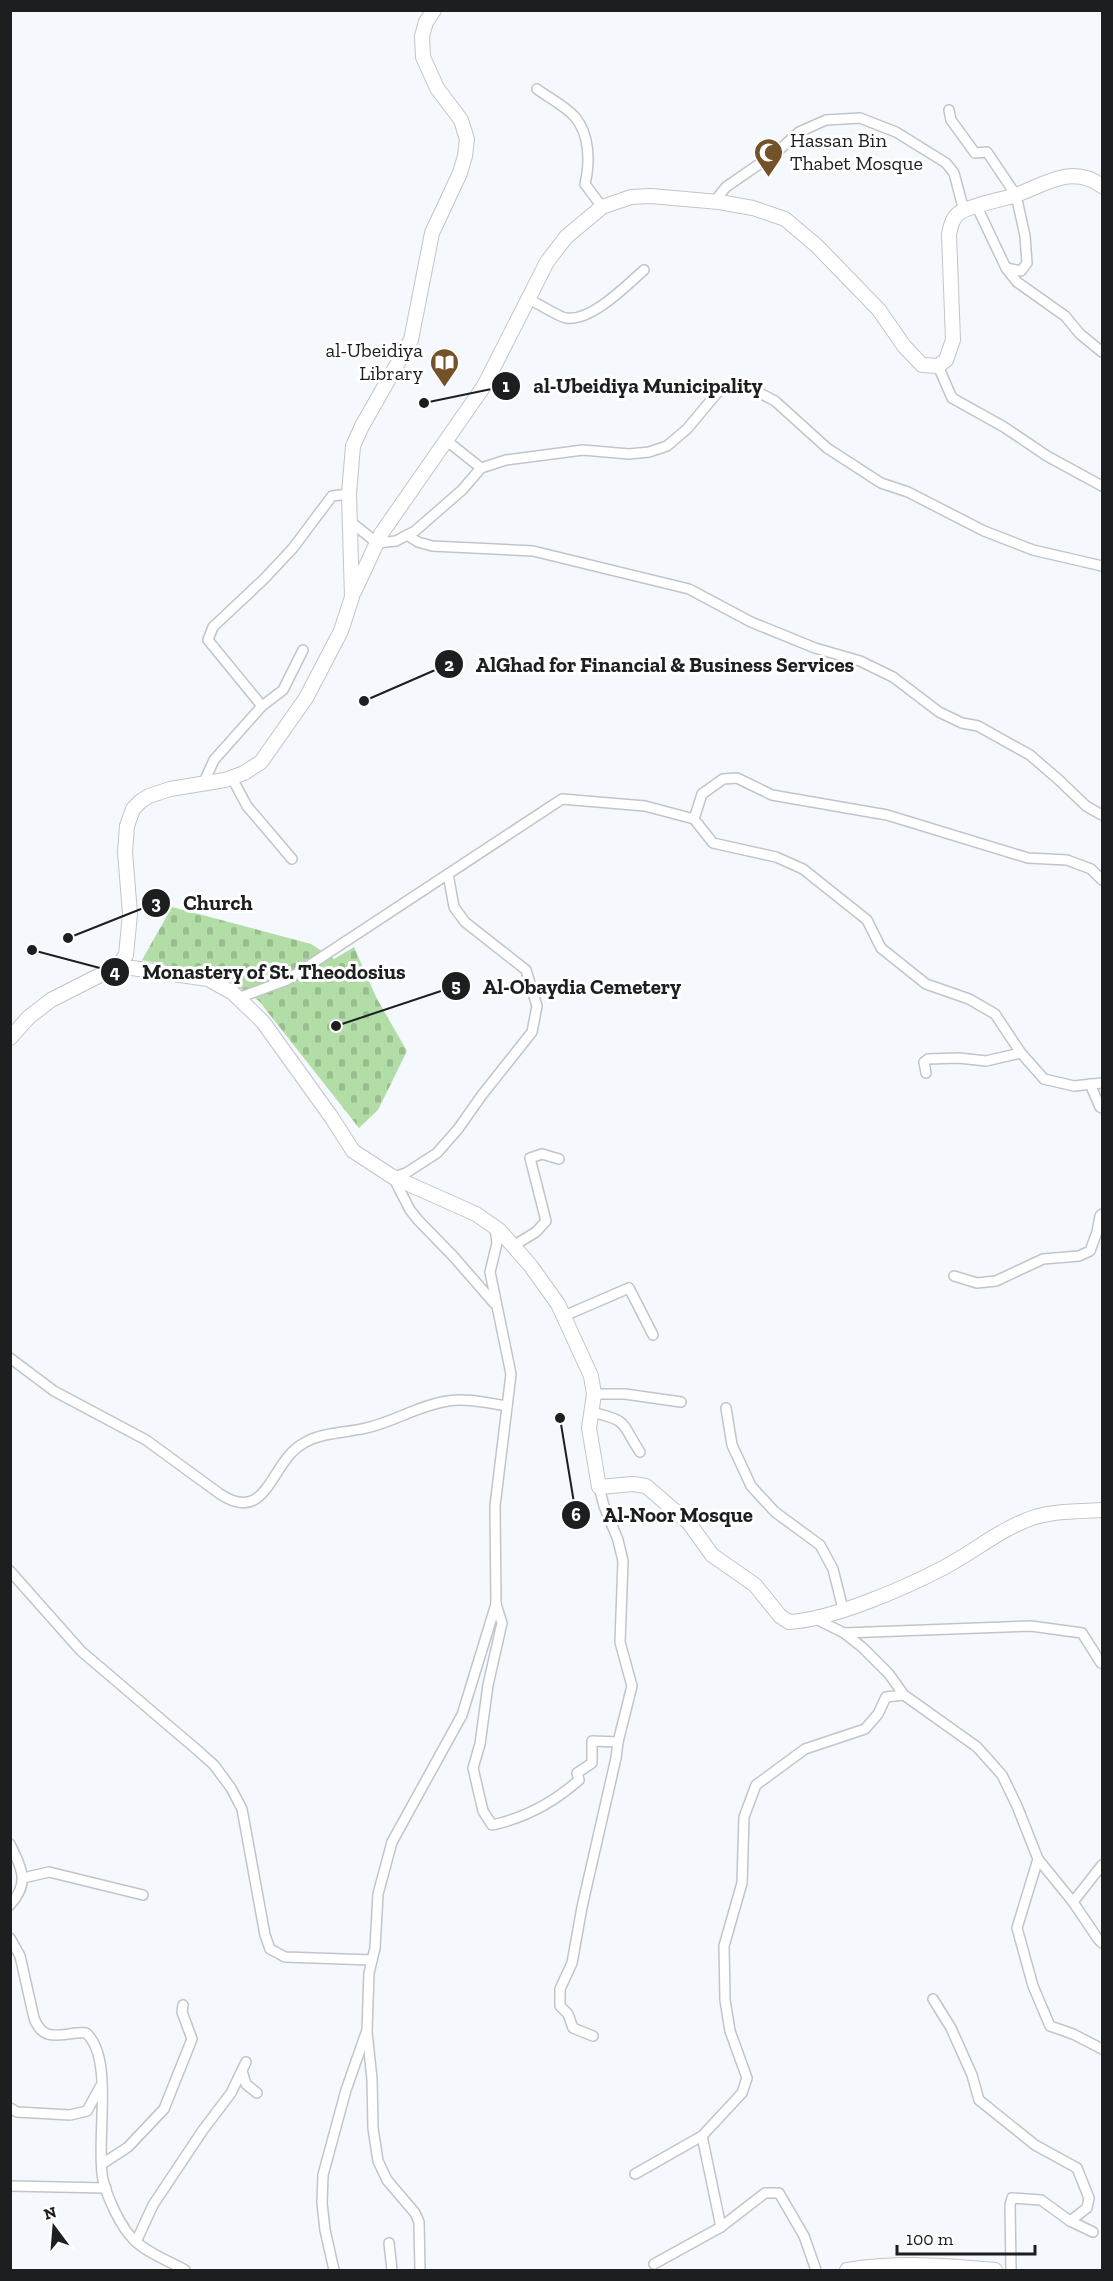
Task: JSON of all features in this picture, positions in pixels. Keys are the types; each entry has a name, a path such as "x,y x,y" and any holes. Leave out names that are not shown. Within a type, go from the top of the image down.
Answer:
{"street":[{"path":"352,597 349,494 353,446 411,340 432,233 460,173 465,156 467,140 461,120 437,88 423,57 422,36 426,22 434,10"},
{"path":"537,89 574,115 582,126 590,163 585,184 602,207"},
{"path":"949,110 951,120 975,153 987,152 1016,195 1025,236 1027,263 1021,271 1006,268"},
{"path":"714,202 726,187 778,151 799,132 826,120 860,118 896,132 946,163 954,172 970,209 1017,282 1065,316 1080,334 1102,352"},
{"path":"10,1038 29,1017 51,1000 118,966 126,955 130,914 124,852 127,826 133,809 141,801 170,789 232,778 261,762 306,698 341,631 352,597 377,543 484,386 546,262 566,237 602,207 625,199 641,197 714,202 753,208 785,219 818,246 879,310 904,346 922,365 938,366 946,360 953,340 949,234 952,222 959,213 1016,195 1048,180 1066,176 1094,180 1102,186"},
{"path":"528,298 565,318 586,315 645,270"},
{"path":"938,366 952,398 1004,427 1047,456 1102,486"},
{"path":"351,522 377,543 396,541 407,535 462,490 481,468 506,460 583,450 628,454 649,452 667,446 687,429 717,393 726,387 738,385 775,401 827,448 881,483 908,492 984,531 1033,550 1102,566"},
{"path":"447,441 481,468"},
{"path":"262,706 208,640 213,627 293,548 332,496 349,494"},
{"path":"407,535 418,542 432,546 533,550 689,589 751,622 815,648 860,661 892,677 939,712 962,723 978,726 1030,755 1086,806 1102,815"},
{"path":"203,784 214,760 262,706 284,690 303,650"},
{"path":"232,778 247,806 292,859"},
{"path":"694,819 702,794 723,779 737,778 772,795 887,814 1028,858 1067,860 1091,869 1102,880"},
{"path":"238,998 286,980 562,799 645,806 694,819 714,843 776,857 803,869 867,920 881,948 926,984 969,999 995,1014 1021,1053 1044,1079 1074,1086 1102,1083"},
{"path":"393,1177 406,1173 437,1153 458,1129 532,1032 537,1006 526,970 473,929 454,907 448,874"},
{"path":"118,966 208,979 222,985 238,998 263,1022 353,1151 393,1177 476,1214 495,1227 530,1264 558,1304 591,1376 594,1394 589,1428 599,1487 623,1561 620,1642 632,1686 582,1907 572,1964 560,1989 560,2006 568,2014 573,2028 593,2036"},
{"path":"926,1073 924,1062 928,1059 959,1058 986,1061 1021,1053"},
{"path":"1090,1084 1102,1108"},
{"path":"513,1246 536,1232 546,1221 530,1158 542,1154 559,1160"},
{"path":"393,1177 406,1204 418,1220 496,1305"},
{"path":"954,1276 976,1283 996,1281 1043,1258 1079,1256 1090,1251 1102,1215"},
{"path":"495,1227 497,1243 490,1272 511,1374 495,1506 496,1604 502,1623 488,1685 480,1744 474,1768 483,1810 492,1826 540,1809 564,1794 579,1780 577,1773 592,1763 592,1741 618,1742"},
{"path":"564,1316 629,1288 653,1335"},
{"path":"10,1358 54,1391 146,1440 220,1494 240,1503 247,1503 259,1497 288,1455 304,1442 381,1425 415,1410 446,1401 467,1400 507,1406"},
{"path":"594,1394 625,1394 681,1402"},
{"path":"726,1408 732,1445 751,1486 775,1512 820,1545 833,1569 843,1609"},
{"path":"591,1412 616,1418 626,1426 640,1452"},
{"path":"599,1487 633,1484 646,1486 689,1523 712,1555 755,1585 780,1616 789,1622 816,1619 888,1593 944,1568 990,1539 1032,1518 1049,1514 1102,1510"},
{"path":"10,1571 81,1651 214,1765 231,1788 242,1809 264,1935 270,1949 285,1958 372,1960"},
{"path":"420,2271 418,2222 415,2213 387,2180 378,2160 373,2128 372,2079 367,2030 369,1973 375,1948 378,1894 392,1842 462,1715 496,1604"},
{"path":"816,1619 844,1633 862,1647 890,1674 904,1695 977,1747 1002,1775 1038,1859 1102,1943"},
{"path":"844,1633 1031,1626 1082,1633 1101,1662"},
{"path":"635,2174 702,2136 741,2093 747,2078 730,2031 725,2000 724,1946 742,1883 744,1817 756,1785 805,1749 865,1729 878,1714 886,1697 904,1695"},
{"path":"10,1844 23,1878 21,1892 10,1905"},
{"path":"1038,1859 1017,1928 1034,1986 1050,2026 1073,2034 1102,2049"},
{"path":"1073,1902 1102,1865"},
{"path":"23,1878 49,1872 143,1895"},
{"path":"10,1938 20,1956 36,2023 42,2031 50,2035 80,2032 90,2036 103,2070 100,2121 102,2164 106,2188 124,2227 136,2242 149,2252 165,2258 185,2271"},
{"path":"933,1999 951,2028 972,2075 979,2100 1035,2145 1077,2168 1089,2198 1087,2208 1070,2221"},
{"path":"102,2164 128,2147 164,2109 193,2037 182,2012 183,2005"},
{"path":"334,2271 325,2230 322,2203 323,2175 346,2090 367,2030"},
{"path":"136,2242 153,2205 203,2130 231,2093 244,2066 246,2084 257,2093"},
{"path":"10,2108 17,2112 70,2115 87,2111 102,2084"},
{"path":"702,2136 721,2228"},
{"path":"10,2186 106,2188"},
{"path":"654,2264 721,2228 765,2193 779,2193 804,2236 816,2271"},
{"path":"1011,2271 1010,2205 1012,2198 1041,2200 1070,2221 1092,2232"},
{"path":"389,2242 392,2271"},
{"path":"847,2271 903,2265 953,2266 995,2271"}],"green space":[{"path":"172,907 311,944 334,959 354,947 377,999 407,1051 378,1110 359,1128 259,1001 225,978 142,960"}],"place":[{"name":"Hassan Bin Thabet Mosque","path":"769,178"},
{"name":"al-Ubeidiya Library","path":"444,388"},
{"name":"al-Ubeidiya Municipality","path":"424,403"},
{"name":"AlGhad for Financial & Business Services","path":"364,701"},
{"name":"Church","path":"68,938"},
{"name":"Monastery of St. Theodosius","path":"32,950"},
{"name":"Al-Obaydia Cemetery","path":"336,1026"},
{"name":"Al-Noor Mosque","path":"560,1418"}]}
